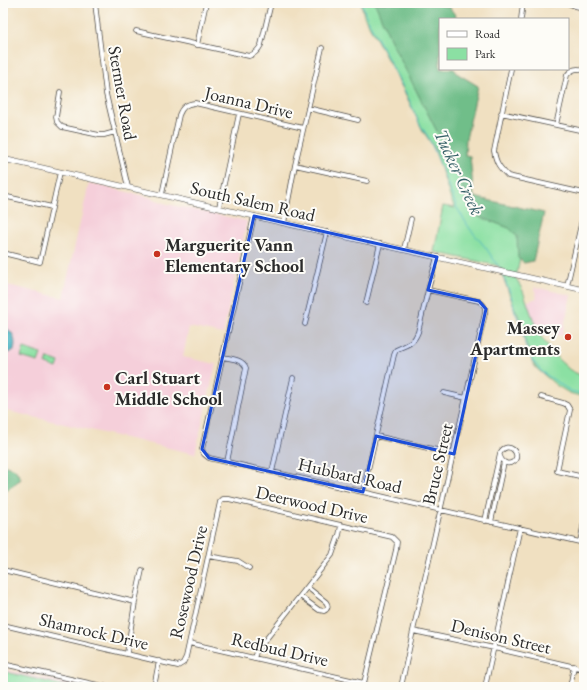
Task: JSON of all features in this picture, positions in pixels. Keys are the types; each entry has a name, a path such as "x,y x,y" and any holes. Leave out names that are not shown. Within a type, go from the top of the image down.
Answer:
{"main road":[{"name":"South Salem Road","path":"3,158 584,290"}],"street":[{"name":"Stermer Road","path":"95,3 106,94 128,187"},
{"path":"197,45 206,3"},
{"path":"136,31 249,56 258,51 262,45 271,3"},
{"path":"521,18 523,3"},
{"path":"567,3 584,8"},
{"path":"284,223 303,128 322,48"},
{"path":"556,125 567,75 571,70 577,68 584,70"},
{"path":"511,70 494,151 496,161 500,168 508,176 584,193"},
{"path":"60,92 56,117 57,122 62,127 99,136 115,132"},
{"name":"Joanna Drive","path":"162,194 179,115 182,108 186,105 195,104 303,128"},
{"path":"308,108 358,120"},
{"path":"501,113 584,132"},
{"path":"219,207 239,114"},
{"path":"295,165 367,180"},
{"path":"3,254 40,262 60,172"},
{"path":"3,196 52,207"},
{"path":"567,286 584,211"},
{"path":"227,462 246,368 241,361 223,357 254,216"},
{"path":"404,249 411,219"},
{"path":"305,324 327,232"},
{"path":"366,302 380,244"},
{"path":"364,492 394,355 396,350 412,343 416,339 437,257"},
{"name":"Bruce Street","path":"401,687 486,309 479,301 428,290"},
{"name":"Hubbard Road","path":"223,357 202,449 204,454 209,458 582,542"},
{"path":"272,472 293,378"},
{"path":"444,393 466,398"},
{"path":"541,397 563,403 567,405 570,410 557,471 584,477"},
{"path":"376,436 454,454"},
{"path":"485,521 500,456 502,451 506,448 511,448 515,452 516,457 514,461 509,463 504,462 500,456"},
{"path":"491,522 504,462"},
{"name":"Deerwood Drive","path":"220,502 223,499 229,499 392,537 397,542 365,685"},
{"name":"Rosewood Drive","path":"178,666 183,663 189,643 220,502"},
{"path":"582,542 584,522"},
{"path":"254,658 256,652 332,555 341,526"},
{"path":"485,687 520,528"},
{"path":"208,556 238,561 249,568"},
{"path":"3,570 135,602"},
{"path":"126,653 142,570"},
{"path":"300,596 321,611 324,611 327,608 328,605 326,602 307,587"},
{"name":"Shamrock Drive","path":"3,624 178,666"},
{"name":"Denison Street","path":"413,631 584,669"},
{"name":"Redbud Drive","path":"189,643 365,685"},
{"name":"Rosewood Drive","path":"154,687 159,661"},
{"path":"3,664 107,687"},
{"path":"570,687 574,666"}],"highlighted area":[{"path":"254,216 437,257 428,290 479,301 486,309 454,454 376,436 363,492 209,458 202,449"}],"shaded area":[{"name":"Carl Stuart Middle School","path":"89,183 149,197 167,204 247,221 223,334 189,327 183,357 216,364 195,454 3,410 3,284 63,298"},
{"path":"534,287 571,295 562,336 537,331 526,302 537,298"},
{"path":"3,669 84,687 3,687"}],"green space":[{"path":"361,3 377,3 440,121 474,208 527,225 516,278 523,291 538,333 559,360 570,370 584,377 584,397 569,393 556,385 536,368 525,341 522,325 499,266 434,252 443,206 455,208 451,200 435,149 423,131 403,89 364,16"},
{"path":"375,3 430,3 449,7 456,16 455,18 439,18 439,70 455,70 458,74 478,86 466,139 465,155 470,156 474,197 544,213 533,261 524,263 518,258 517,236 509,228 477,216 468,203 456,169 390,39"},
{"path":"24,348 41,354 38,362 21,357"},
{"path":"48,358 59,362 57,368 46,364"},
{"path":"3,465 15,469 21,479 7,490 3,491"},
{"path":"3,671 10,673 69,687 3,687"}],"water":[{"path":"3,326 12,333 15,346 14,350 11,352 3,354"}],"waterway":[{"name":"Tucker Creek","path":"362,3 372,28 435,152 457,208 470,229 486,248 500,269"},
{"name":"Tucker Creek","path":"502,274 521,325 526,348 532,360 542,372 570,391 584,394"}],"place":[{"name":"Marguerite Vann Elementary School","path":"157,254"},
{"name":"Massey Apartments","path":"568,337"},
{"name":"Carl Stuart Middle School","path":"107,387"}]}
